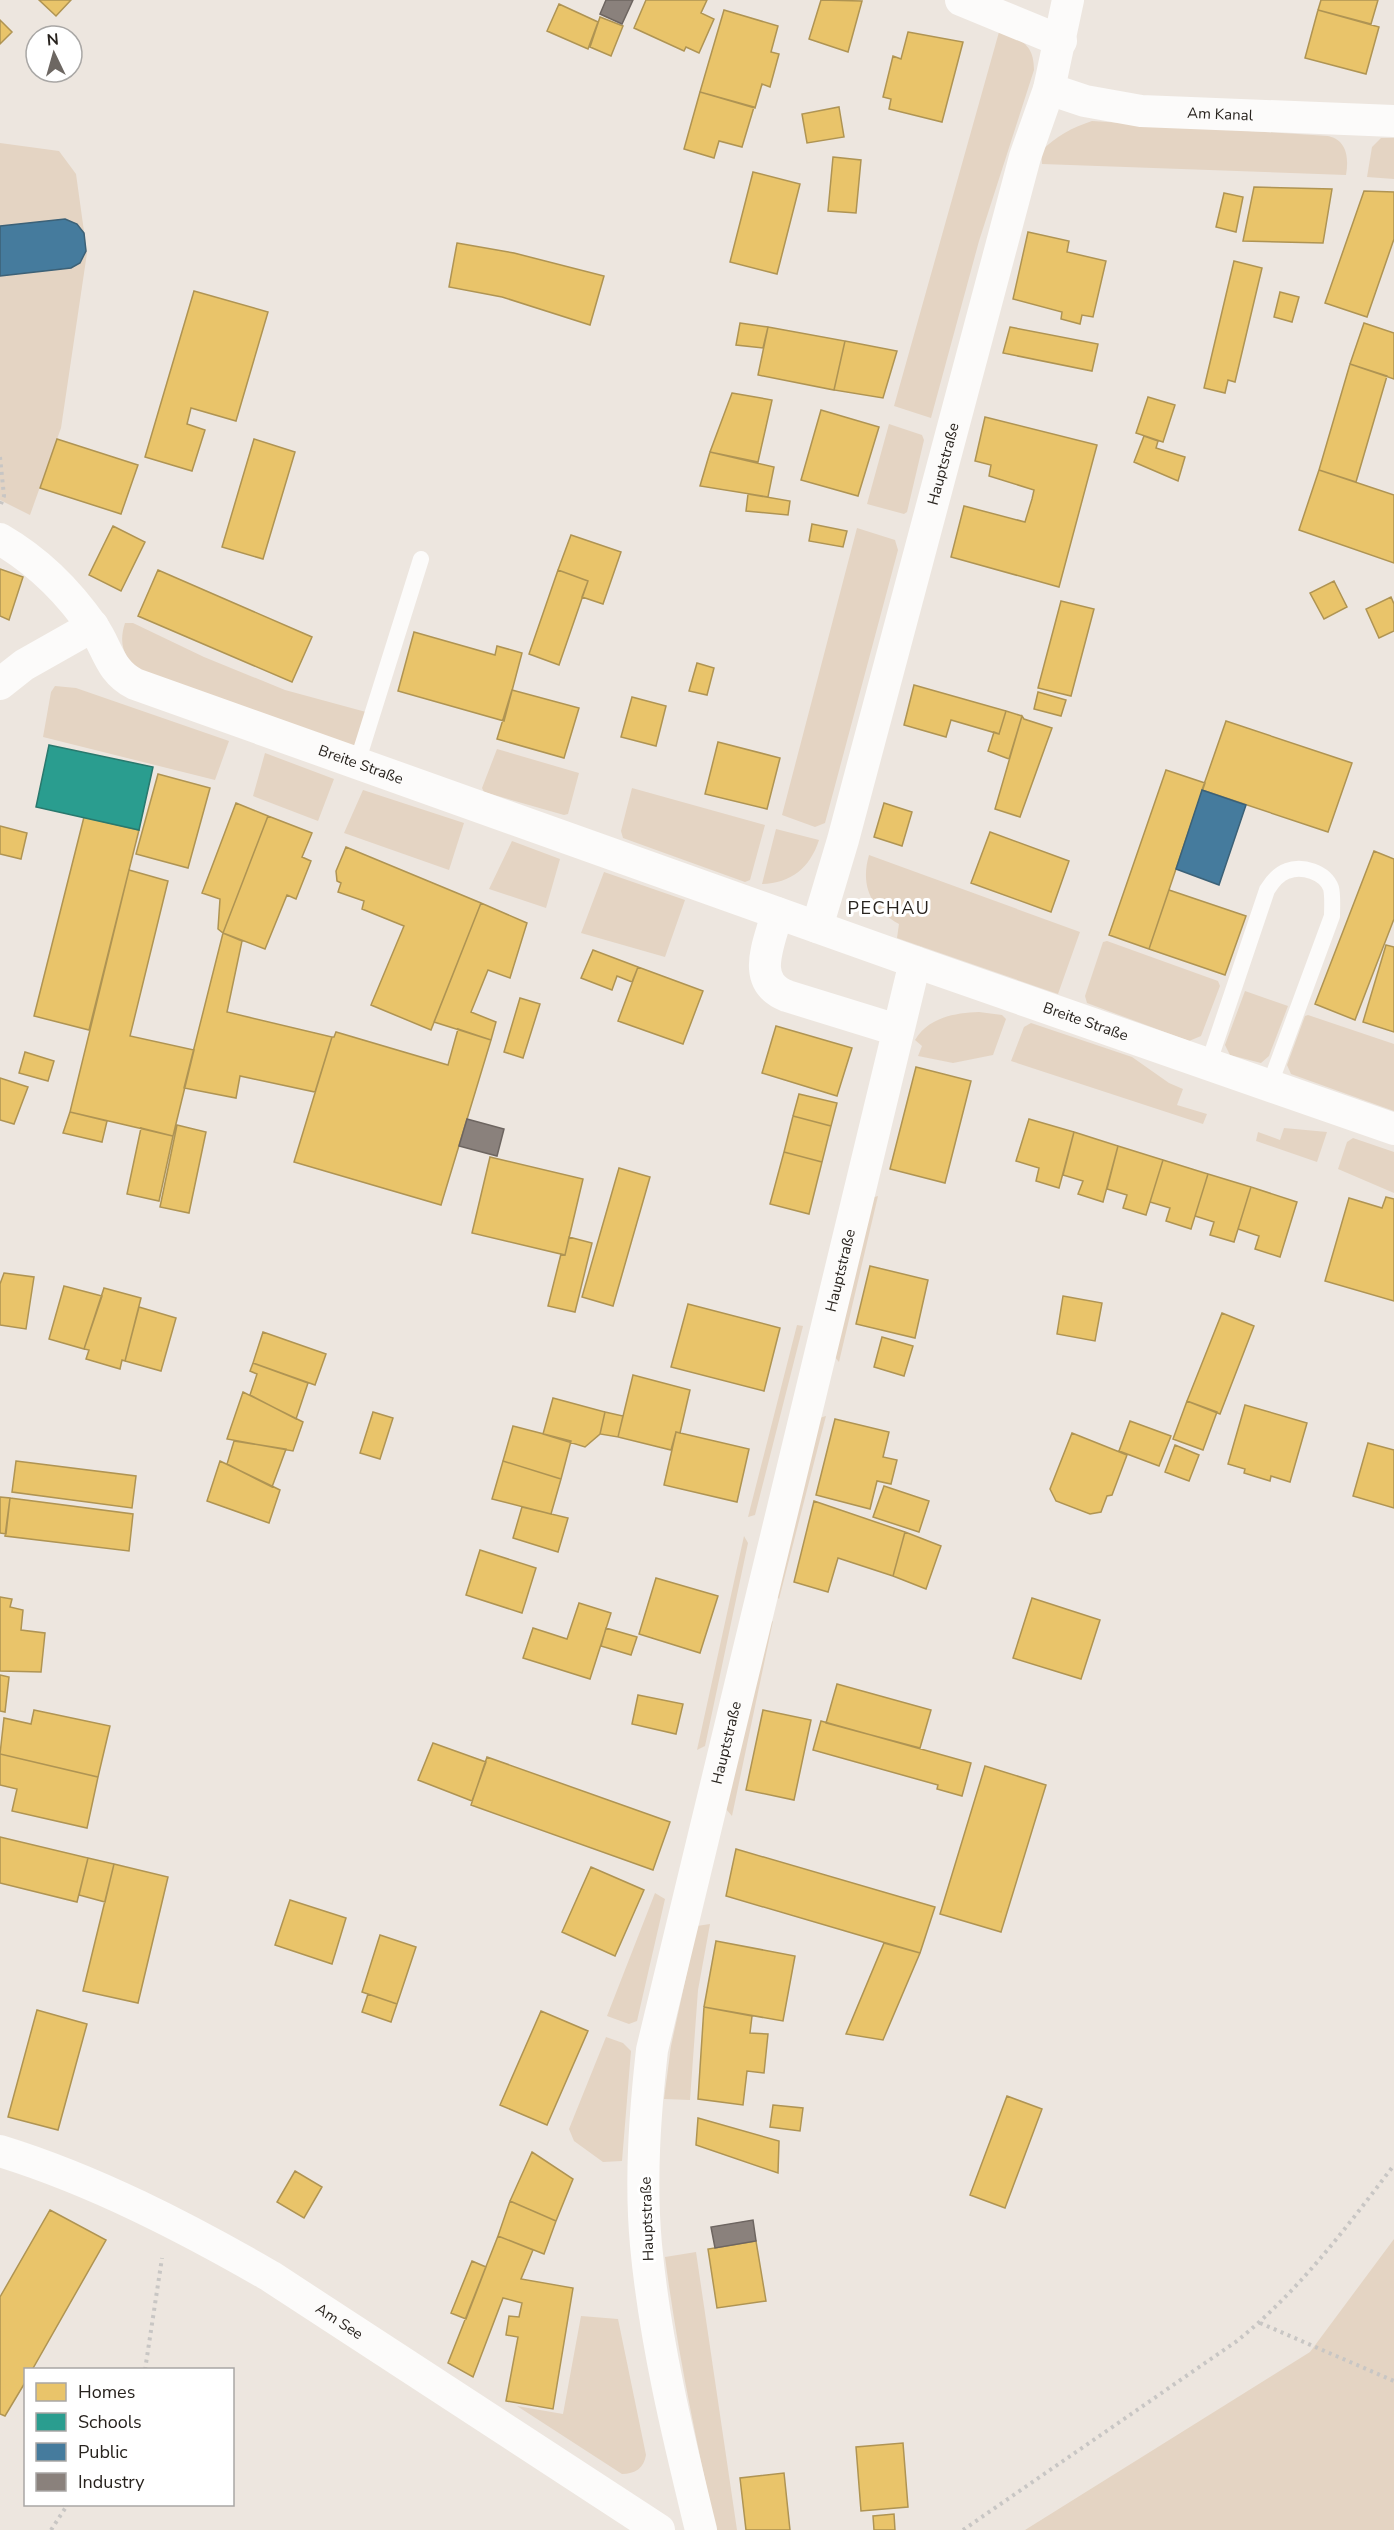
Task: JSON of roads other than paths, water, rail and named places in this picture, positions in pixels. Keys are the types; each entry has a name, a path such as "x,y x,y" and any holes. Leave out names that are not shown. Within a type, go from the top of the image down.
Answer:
{"street":[{"path":"961,0 1061,41"},
{"name":"Hauptstraße","path":"817,927 843,840 1025,157 1048,89 1061,41 1068,0"},
{"name":"Am Kanal","path":"1048,89 1085,100 1141,111 1394,121"},
{"name":"Breite Straße","path":"0,539 49,574 93,626 112,665 129,681 777,914 1394,1128"},
{"path":"0,684 24,665 93,626"},
{"path":"777,914 764,969 770,986 787,996 897,1030"},
{"name":"Hauptstraße","path":"700,2530 669,2397 655,2319 646,2244 645,2136 652,2050 915,962"},
{"name":"Am See","path":"2,2155 92,2186 169,2221 270,2276 659,2530"}],"lane":[{"path":"357,763 421,559"},
{"path":"1209,1062 1267,890 1276,878 1288,870 1307,869 1322,876 1331,888 1332,916 1270,1084"}],"district":[{"name":"PECHAU","path":"889,908"}]}
